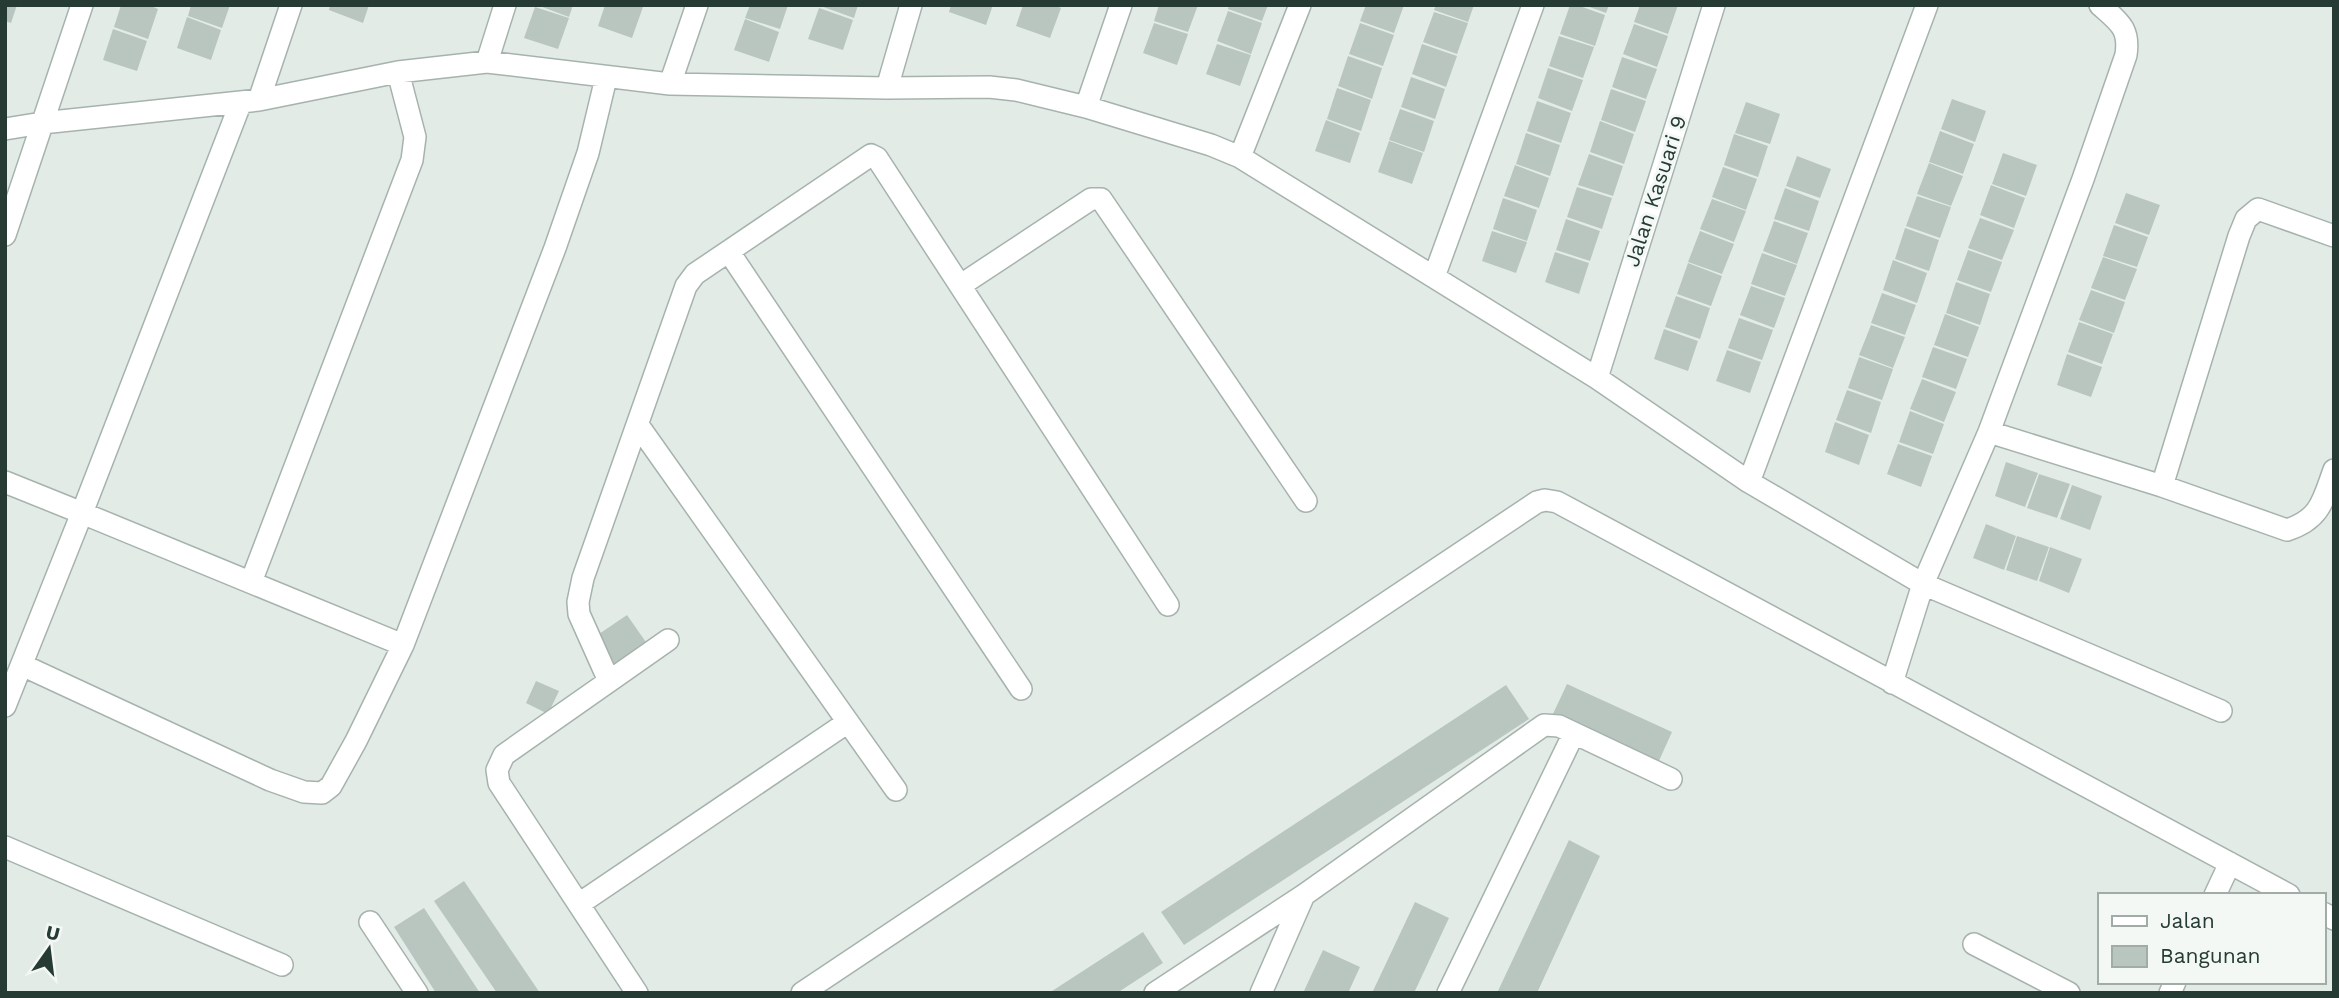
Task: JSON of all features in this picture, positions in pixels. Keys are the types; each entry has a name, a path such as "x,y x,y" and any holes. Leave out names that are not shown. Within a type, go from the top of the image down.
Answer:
{"street":[{"path":"5,235 82,5"},
{"path":"5,705 291,5"},
{"path":"487,62 505,5"},
{"path":"670,84 697,5"},
{"path":"887,88 911,5"},
{"path":"1086,107 1121,5"},
{"path":"1240,157 1300,5"},
{"path":"1434,277 1532,5"},
{"name":"Jalan Kasuari 9","path":"1597,378 1714,5"},
{"path":"1749,481 1927,5"},
{"path":"1892,683 1923,584 1989,432 2084,179 2126,55 2128,43 2125,32 2120,23 2100,5"},
{"path":"5,129 250,101 398,72 487,62 670,84 989,87 1027,92 1086,107 1211,145 1240,157 1597,378 1749,481 1923,584 2221,711"},
{"path":"251,582 412,160 415,137 398,72"},
{"path":"22,665 270,780 304,792 322,793 331,786 403,645 555,248 588,153 606,78"},
{"path":"609,681 579,614 578,602 583,578 690,278 871,155 877,158 961,285 1168,605"},
{"path":"961,285 1091,199 1101,199 1306,501"},
{"path":"2162,486 2246,219 2258,209 2334,236"},
{"path":"729,252 1021,689"},
{"path":"638,425 895,790"},
{"path":"1989,432 2162,486 2287,530 2312,518 2321,506 2334,470"},
{"path":"5,482 403,645"},
{"path":"802,993 1542,500 1557,502 2285,893"},
{"path":"637,993 499,783 497,770 504,755 668,640"},
{"path":"579,904 848,722"},
{"path":"1155,993 1304,895 1537,728 1555,724 1671,779"},
{"path":"1448,993 1574,733"},
{"path":"5,847 282,965"},
{"path":"2216,893 2230,863"},
{"path":"1261,993 1304,895"},
{"path":"370,922 412,991"},
{"path":"1974,944 2068,993"}],"building":[{"path":"5,5 17,5 11,23 5,21"},
{"path":"121,5 149,5 158,9 148,39 114,27"},
{"path":"191,5 230,5 222,28 188,16"},
{"path":"330,5 369,5 363,23 329,10"},
{"path":"537,5 573,5 569,17"},
{"path":"605,5 643,7 632,38 598,26"},
{"path":"750,5 788,5 780,29 745,18"},
{"path":"818,5 858,5 854,18"},
{"path":"951,5 993,5 986,25 949,12"},
{"path":"1023,5 1054,5 1061,8 1050,38 1016,26"},
{"path":"1159,5 1198,5 1188,32 1154,21"},
{"path":"1229,5 1268,5 1262,21 1228,9"},
{"path":"1366,5 1404,5 1394,33 1360,21"},
{"path":"1436,5 1474,5 1468,22 1434,10"},
{"path":"1570,5 1605,15 1595,46 1560,34"},
{"path":"1584,5 1609,5 1606,13"},
{"path":"1640,5 1678,5 1668,34 1634,22"},
{"path":"535,7 569,18 558,49 524,38"},
{"path":"819,8 853,20 843,50 808,39"},
{"path":"1228,11 1262,23 1251,54 1217,41"},
{"path":"1434,12 1468,23 1457,54 1423,42"},
{"path":"187,17 221,30 211,60 177,48"},
{"path":"745,19 779,32 769,62 734,50"},
{"path":"1154,23 1188,34 1177,65 1143,53"},
{"path":"1360,23 1394,35 1383,66 1349,54"},
{"path":"1634,24 1668,36 1657,67 1623,54"},
{"path":"113,29 147,41 137,71 103,60"},
{"path":"1559,36 1594,47 1583,78 1549,66"},
{"path":"1217,44 1251,55 1240,86 1206,74"},
{"path":"1422,44 1457,56 1446,87 1412,74"},
{"path":"1348,56 1382,68 1372,99 1338,86"},
{"path":"1622,57 1657,69 1646,99 1612,87"},
{"path":"1548,68 1583,80 1572,111 1538,98"},
{"path":"1411,77 1445,89 1435,119 1401,107"},
{"path":"1337,88 1371,100 1361,131 1327,119"},
{"path":"1611,89 1646,101 1635,132 1601,120"},
{"path":"1952,99 1986,111 1975,142 1941,129"},
{"path":"1537,101 1571,113 1561,143 1527,131"},
{"path":"1746,102 1780,114 1770,144 1735,133"},
{"path":"1400,109 1434,121 1424,152 1389,140"},
{"path":"1326,120 1360,133 1350,163 1315,151"},
{"path":"1600,121 1634,134 1624,164 1590,152"},
{"path":"1940,131 1974,144 1963,174 1929,162"},
{"path":"1526,133 1560,145 1550,176 1516,164"},
{"path":"1734,134 1768,146 1758,177 1724,165"},
{"path":"1389,141 1423,153 1412,184 1378,172"},
{"path":"2003,153 2037,165 2026,196 1992,184"},
{"path":"1589,154 1623,166 1613,196 1578,185"},
{"path":"1797,156 1831,169 1820,198 1786,186"},
{"path":"1929,163 1963,176 1951,206 1917,194"},
{"path":"1515,165 1549,178 1539,208 1504,196"},
{"path":"1723,167 1757,179 1746,210 1712,197"},
{"path":"1991,185 2025,198 2014,228 1980,215"},
{"path":"1577,187 1612,198 1602,229 1567,217"},
{"path":"1785,188 1819,201 1809,231 1774,219"},
{"path":"2126,193 2160,205 2149,235 2115,223"},
{"path":"1917,196 1951,207 1940,238 1906,226"},
{"path":"1503,198 1537,210 1527,241 1493,229"},
{"path":"1712,199 1746,211 1734,242 1700,229"},
{"path":"1980,218 2014,230 2002,260 1968,248"},
{"path":"1566,219 1600,231 1590,261 1556,250"},
{"path":"1774,221 1808,233 1797,264 1763,251"},
{"path":"2114,225 2148,237 2137,267 2103,256"},
{"path":"1905,228 1939,240 1929,271 1895,259"},
{"path":"1492,231 1527,242 1516,273 1482,261"},
{"path":"1700,231 1734,244 1722,274 1688,262"},
{"path":"1968,250 2002,262 1991,292 1957,280"},
{"path":"1555,252 1589,263 1579,294 1545,282"},
{"path":"1762,253 1797,265 1785,296 1751,284"},
{"path":"2103,257 2137,269 2125,300 2091,288"},
{"path":"1893,260 1927,273 1917,303 1883,290"},
{"path":"1688,263 1722,276 1711,306 1677,294"},
{"path":"1956,282 1990,294 1980,325 1946,313"},
{"path":"1751,286 1785,298 1774,328 1740,315"},
{"path":"2091,290 2125,302 2114,333 2079,320"},
{"path":"1882,293 1916,305 1905,335 1871,323"},
{"path":"1676,296 1710,308 1700,339 1665,327"},
{"path":"1945,314 1979,327 1968,357 1934,345"},
{"path":"1739,318 1773,330 1762,360 1728,348"},
{"path":"2079,322 2113,334 2102,364 2068,352"},
{"path":"1871,325 1905,337 1893,368 1859,355"},
{"path":"1664,329 1698,341 1688,371 1654,359"},
{"path":"1933,347 1967,359 1956,389 1922,377"},
{"path":"1727,350 1761,362 1750,393 1716,381"},
{"path":"2067,354 2102,367 2091,397 2057,385"},
{"path":"1859,357 1893,369 1882,400 1848,388"},
{"path":"1922,379 1956,392 1944,422 1910,409"},
{"path":"1847,390 1881,402 1871,433 1836,420"},
{"path":"1910,411 1944,424 1933,454 1899,442"},
{"path":"1835,422 1869,435 1859,465 1825,452"},
{"path":"1898,444 1932,456 1921,487 1887,474"},
{"path":"2006,462 2038,473 2025,507 1995,496"},
{"path":"2039,474 2070,484 2057,518 2027,508"},
{"path":"2072,485 2102,496 2090,530 2060,519"},
{"path":"1986,524 2016,536 2004,570 1973,558"},
{"path":"2017,536 2049,547 2037,581 2006,570"},
{"path":"2050,547 2082,559 2069,593 2039,581"},
{"path":"627,615 648,645 616,667 596,636"},
{"path":"536,681 559,691 548,714 526,703"},
{"path":"1567,684 1672,732 1658,763 1552,716"},
{"path":"1506,685 1529,719 1184,945 1161,912"},
{"path":"1569,840 1600,856 1537,993 1497,993"},
{"path":"464,881 540,993 497,993 434,901"},
{"path":"1415,902 1449,918 1414,993 1372,993"},
{"path":"424,908 480,993 436,993 394,927"},
{"path":"1143,932 1163,963 1117,993 1049,993"},
{"path":"1323,950 1360,967 1348,993 1303,993"}]}
